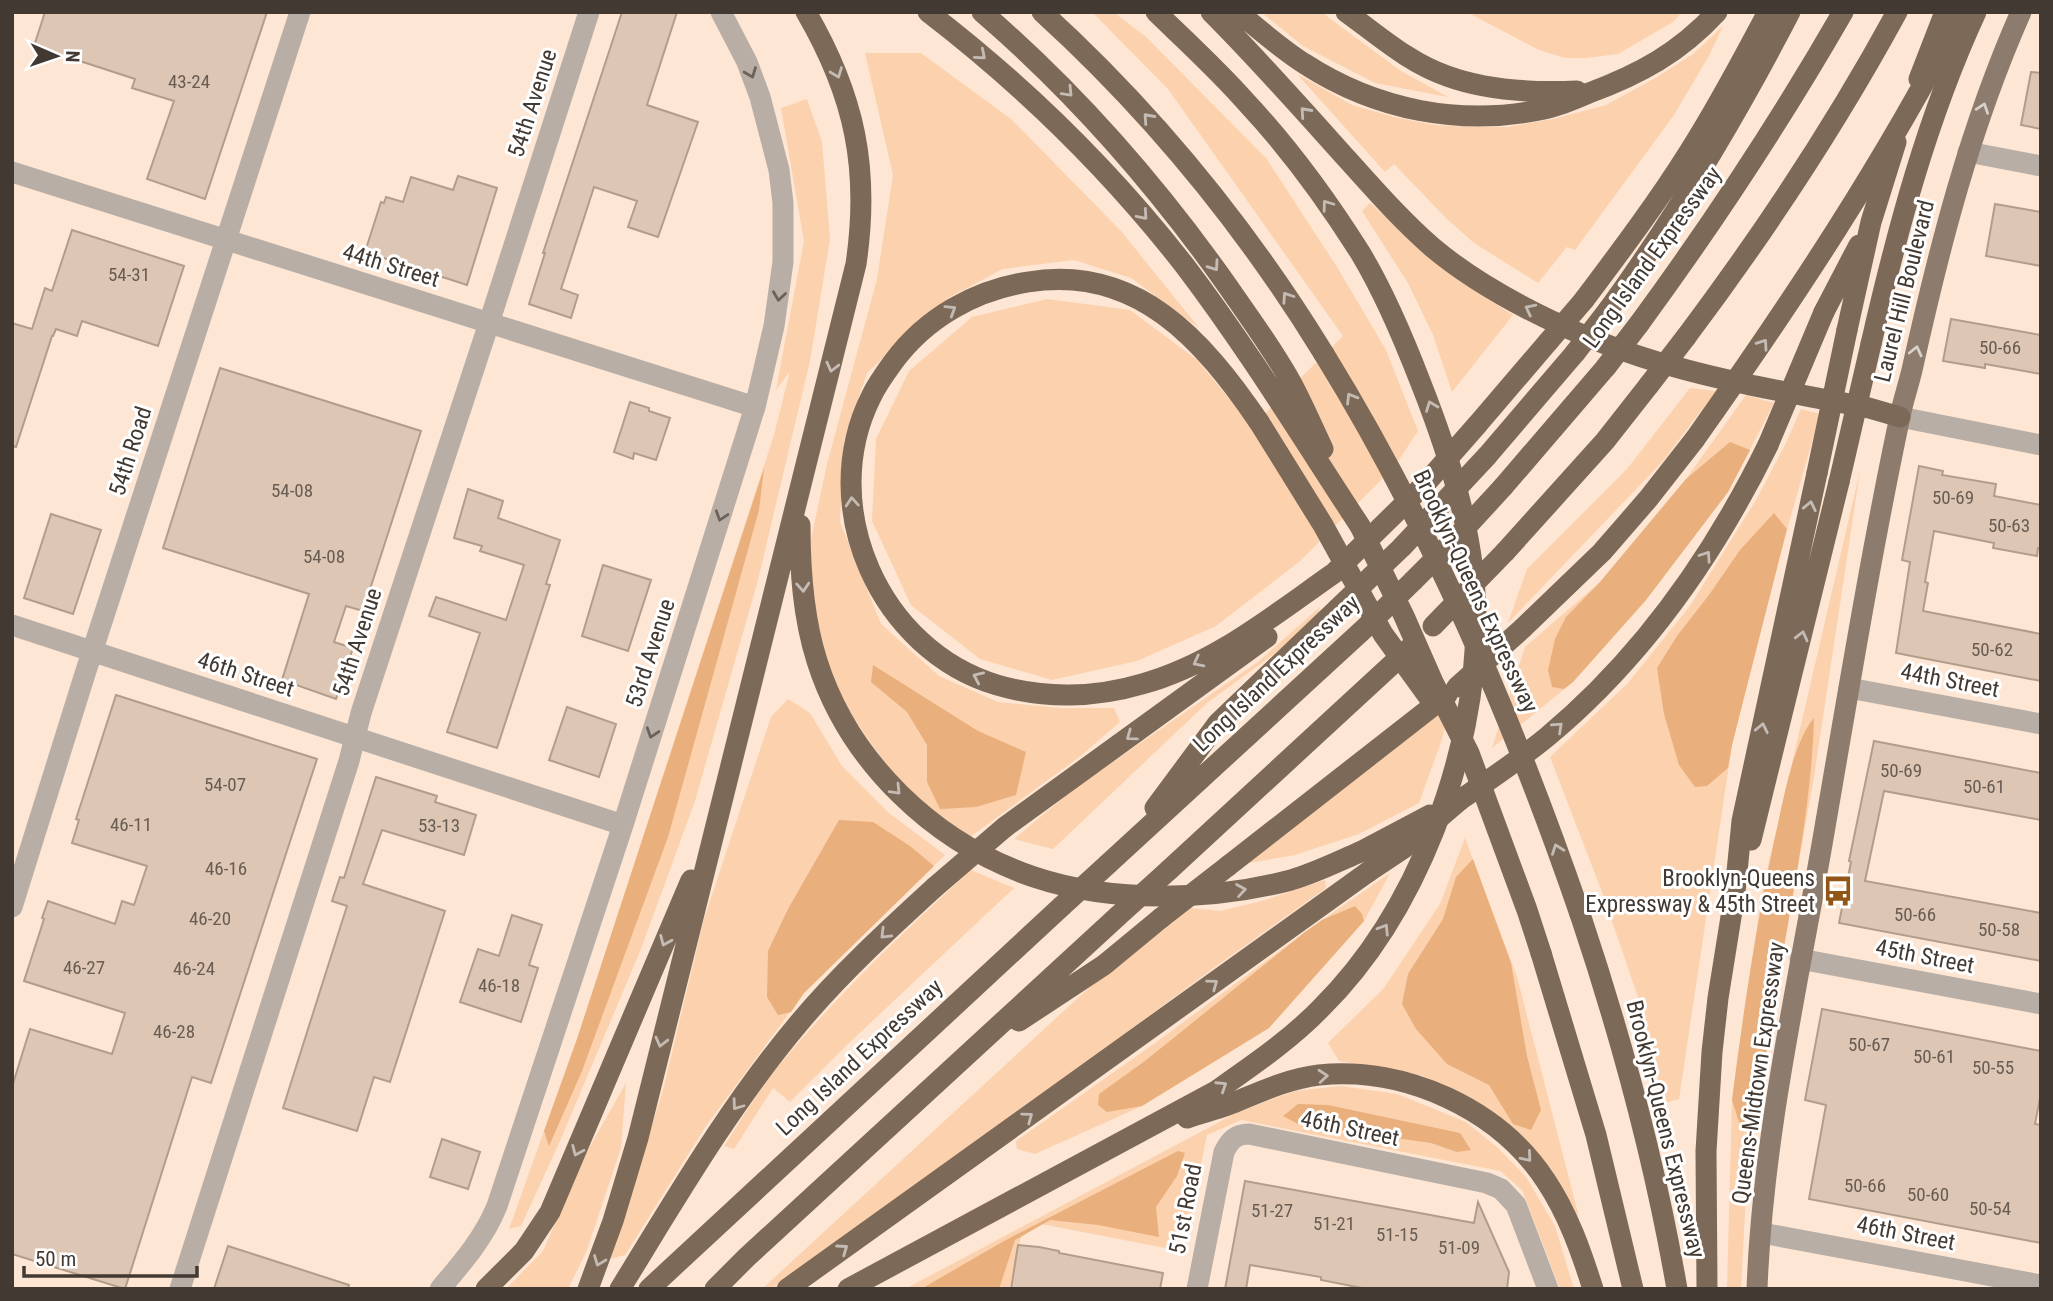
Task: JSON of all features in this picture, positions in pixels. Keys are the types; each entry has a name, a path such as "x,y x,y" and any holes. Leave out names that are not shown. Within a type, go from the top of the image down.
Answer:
{"highway":[{"path":"587,1289 613,1221 632,1160 851,292 860,236 862,177 852,118 832,60 806,12"},
{"path":"928,12 1047,114 1116,184 1285,393"},
{"path":"982,12 1059,82 1139,172 1205,253 1251,319 1285,393 1360,526 1469,753 1527,910 1593,1125 1633,1289"},
{"name":"Brooklyn-Queens Expressway","path":"1042,12 1121,89 1215,196 1267,266 1324,354 1392,473 1468,629 1539,801 1580,914 1598,968 1660,1195 1677,1289"},
{"path":"848,1289 1216,1091 1268,1054 1322,1007 1373,946 1413,878 1445,799 1459,751 1474,663 1474,575 1460,499 1446,451 1405,340 1362,256 1335,215 1275,136 1216,69 1156,12"},
{"path":"1210,12 1405,222 1432,247 1502,294 1635,355 1674,367 1900,417"},
{"path":"1238,12 1316,71 1356,91 1404,108 1457,116 1511,114 1546,109 1596,90 1666,57 1717,12"},
{"path":"1346,12 1400,52 1445,76 1468,83 1545,93 1596,90"},
{"path":"620,1289 720,1128 772,1056 829,989 935,887 1005,827 1277,630 1426,483 1584,300 1642,222 1711,117 1768,12"},
{"path":"1115,858 1218,723 1402,547 1487,456 1575,353 1644,261 1709,160 1790,12"},
{"name":"Long Island Expressway","path":"649,1289 884,1069 1365,628 1457,537 1606,367 1639,324 1764,144 1843,12"},
{"path":"715,1289 1372,685 1505,552 1605,441 1735,272 1828,132 1896,12"},
{"path":"1707,1289 1704,1201 1709,1090 1718,998 1735,892 1742,821 1871,222 1894,148 1945,12"},
{"path":"965,1058 1104,965 1457,687 1602,552 1695,439 1765,341 1882,156 1962,12"},
{"path":"1735,892 1757,819 1889,270 1926,137 1942,90 1976,12"},
{"path":"800,495 800,545 805,613 825,683 850,731 878,771 928,820 992,859 1035,877 1088,890 1151,895 1205,894 1242,890 1292,879 1360,852 1460,800 1505,770 1582,705 1644,639 1692,577 1751,481 1824,312 1871,222"},
{"path":"1337,571 1241,639 1166,677 1120,690 1069,695 1043,694 995,685 950,663 929,648 894,612 869,571 855,527 852,503 851,475 856,440 871,396 900,353 917,335 958,306 998,288 1063,279 1106,286 1144,301 1180,326 1233,383 1323,525 1382,634 1469,753"},
{"path":"788,1289 1404,848 1460,800"},
{"path":"486,1289 524,1251 550,1212 719,810"},
{"path":"1142,1132 1228,1105 1266,1088 1319,1075 1371,1076 1426,1090 1485,1119 1517,1145 1532,1162 1546,1180 1568,1220 1593,1289"}],"main road":[{"name":"Laurel Hill Boulevard","path":"1867,591 1900,417 1941,245 1987,95 2021,12"},
{"name":"Queens-Midtown Expressway","path":"1762,1233 1774,1107 1867,591"},
{"path":"1757,1289 1762,1233"}],"street":[{"name":"54th Road","path":"12,907 300,12"},
{"name":"54th Avenue","path":"180,1289 349,761 365,699 589,12"},
{"name":"53rd Avenue","path":"440,1289 472,1251 494,1213 623,825 755,407 780,295 783,203 779,170 760,97 747,62 721,12"},
{"path":"1968,152 2041,166"},
{"name":"44th Street","path":"12,172 755,407"},
{"path":"1900,417 2041,445"},
{"name":"46th Street","path":"12,625 623,825"},
{"name":"44th Street","path":"1849,688 2041,724"},
{"name":"45th Street","path":"1800,959 2041,1004"},
{"name":"46th Street","path":"1230,1142 1239,1135 1255,1135 1488,1183 1501,1188 1516,1205 1548,1289"},
{"name":"51st Road","path":"1196,1289 1222,1158 1230,1142"},
{"name":"46th Street","path":"1762,1233 2041,1284"}],"shaded area":[{"path":"1092,12 1113,12 1145,36 1266,158 1337,267 1386,350 1418,431 1395,466 1300,561 1216,626 1137,661 1052,680 980,659 911,605 872,521 876,439 909,371 972,317 1047,299 1130,310 1196,359 1252,426 1343,336 1168,89"},
{"path":"1261,12 1321,12 1401,71 1448,97 1375,83 1303,46"},
{"path":"1467,12 1682,12 1673,22 1618,54 1565,58 1539,50"},
{"path":"1723,26 1710,54 1674,115 1575,250 1567,247 1538,283 1474,243 1394,164 1385,172 1297,74 1352,105 1394,117 1434,125 1507,127 1553,119 1606,105 1693,54"},
{"path":"865,53 921,53 1011,119 1121,231 1199,328 1131,278 1074,260 1003,269 948,298 867,373 844,440 840,522 881,624 939,676 998,702 1061,708 1114,708 1120,722 1078,758 970,837 901,787 843,702 814,636 807,558 827,464 877,279 893,175"},
{"path":"807,99 822,142 830,239 810,361 758,580 695,801 641,949 521,1226 509,1229 577,1039 774,435 790,371 776,390 804,241 781,108"},
{"path":"1370,203 1472,289 1513,315 1452,392 1433,335 1408,283 1362,211"},
{"path":"1690,388 1716,391 1662,462 1508,623 1527,569 1627,469"},
{"path":"1746,395 1774,403 1728,492 1646,600 1573,682 1492,748 1525,647 1600,582 1686,479"},
{"path":"1801,409 1820,414 1773,579 1732,745 1679,1099 1664,1103 1639,1000 1602,892 1550,757 1627,684 1690,606 1756,500"},
{"path":"1730,442 1750,450 1728,492 1646,600 1573,682 1564,689 1552,687 1548,670 1555,639 1566,617 1600,582 1686,479"},
{"path":"764,468 759,510 668,837 582,1071 549,1146 544,1131 577,1039"},
{"path":"1860,471 1814,777 1772,1011 1746,1194 1741,1289 1727,1289 1732,1100 1762,892"},
{"path":"1774,513 1787,529 1728,768 1707,786 1695,787 1679,765 1664,714 1657,668 1740,550"},
{"path":"1320,607 1317,615 1281,649 1207,703 1053,849 1014,839 1074,789 1259,661"},
{"path":"873,665 978,731 1026,752 1016,795 976,807 940,809 927,782 927,745 907,712 871,682"},
{"path":"1454,696 1419,803 1359,834 1295,855 1249,863"},
{"path":"788,699 810,713 842,766 889,813 945,855 804,993 706,1126 625,1255 610,1259 663,1090 704,919 771,717"},
{"path":"1814,718 1811,771 1800,851 1757,1114 1748,1125 1739,1122 1732,1100 1752,959 1771,854 1788,781 1801,739"},
{"path":"839,820 873,822 910,846 934,866 804,993 791,1012 778,1015 767,997 768,951 788,909"},
{"path":"1465,838 1517,977 1579,1217 1506,1121 1421,1075 1339,1061 1328,1043 1384,988 1440,904"},
{"path":"1473,859 1511,963 1527,1056 1541,1110 1531,1130 1513,1124 1489,1085 1447,1064 1416,1029 1402,1004 1408,974 1443,919 1456,877"},
{"path":"971,870 1014,888 790,1102 773,1088 734,1149 724,1146 765,1083 819,1020 893,943"},
{"path":"1390,873 1364,921 1269,1028 1142,1106 1035,1154 1017,1149 1016,1141"},
{"path":"1325,880 1326,888 1043,1094 771,1289 762,1289 1091,986 1191,908 1220,911 1265,900"},
{"path":"1355,906 1364,921 1269,1028 1142,1106 1107,1112 1098,1105 1099,1094 1145,1061 1305,932 1322,920"},
{"path":"626,1083 621,1148 587,1250 568,1289 506,1289 543,1251 584,1157"},
{"path":"1341,1086 1397,1094 1466,1122 1498,1148 1526,1177 1555,1226 1574,1289 1560,1289 1522,1190 1500,1171 1241,1120 1207,1135 1186,1238 1176,1250 1041,1224 1021,1237 1009,1289 905,1289 1240,1111 1295,1091"},
{"path":"1298,1104 1328,1105 1460,1133 1471,1150 1457,1152 1431,1143 1298,1124 1283,1116"},
{"path":"1178,1151 1185,1153 1177,1176 1156,1207 1159,1237 1098,1225 1050,1220 1015,1240 999,1289 921,1289 1004,1241"}],"building":[{"path":"45,12 267,12 205,199 147,179 174,101 132,88 135,79 34,46"},
{"path":"622,12 677,12 647,105 698,122 658,237 628,227 637,201 594,187 561,289 578,295 571,318 529,304 543,253"},
{"path":"2031,72 2041,73 2041,129 2021,125"},
{"path":"458,176 497,188 467,285 365,252 381,202 384,203 386,197 403,202 411,177 453,190"},
{"path":"1995,204 2041,212 2041,266 1986,256"},
{"path":"72,230 184,266 158,346 82,321 77,336 56,329 16,447 12,446 12,323 32,329 45,288 52,291"},
{"path":"1951,319 2041,335 2041,374 1985,364 1985,368 1943,361"},
{"path":"220,368 421,431 363,611 346,606 334,642 353,648 336,699 282,680 309,594 163,548"},
{"path":"630,402 670,418 656,460 634,453 633,459 614,452"},
{"path":"1919,466 1943,471 1942,475 1996,484 1994,496 2041,505 2041,549 2038,548 2037,556 1993,548 1994,543 1934,531 1923,611 2041,634 2041,681 1896,653 1910,562 1902,560"},
{"path":"468,489 503,501 498,518 560,540 546,584 550,585 497,748 447,732 480,633 429,616 436,597 506,620 524,565 480,551 482,546 454,538"},
{"path":"51,514 101,530 73,614 24,598"},
{"path":"603,565 651,580 628,651 582,636"},
{"path":"116,695 317,759 211,1083 192,1077 125,1289 12,1254 12,1087 30,1029 112,1054 125,1013 24,981 48,901 115,924 122,901 134,905 147,866 72,843 79,820 76,819"},
{"path":"567,707 616,724 599,777 549,760"},
{"path":"1874,741 2041,773 2041,820 1884,791 1865,881 2041,913 2041,961 1839,923"},
{"path":"376,777 437,796 435,802 476,815 464,855 382,830 363,884 445,911 390,1082 374,1077 357,1131 283,1108 347,906 332,901 340,877 344,878"},
{"path":"512,915 542,925 529,965 538,968 521,1022 460,1002 478,949 499,956"},
{"path":"1822,1009 2041,1051 2041,1093 2035,1124 2041,1125 2041,1243 1809,1199 1826,1105 1805,1100"},
{"path":"442,1139 480,1152 468,1189 430,1177"},
{"path":"1245,1181 1474,1223 1478,1202 1509,1272 1507,1289 1367,1289 1321,1280 1321,1277 1250,1265 1246,1289 1225,1289"},
{"path":"1018,1245 1163,1273 1160,1289 1011,1289"},
{"path":"228,1246 349,1285 348,1289 214,1289"}],"place":[{"name":"Brooklyn-Queens Expressway & 45th Street","path":"1838,891"}]}
